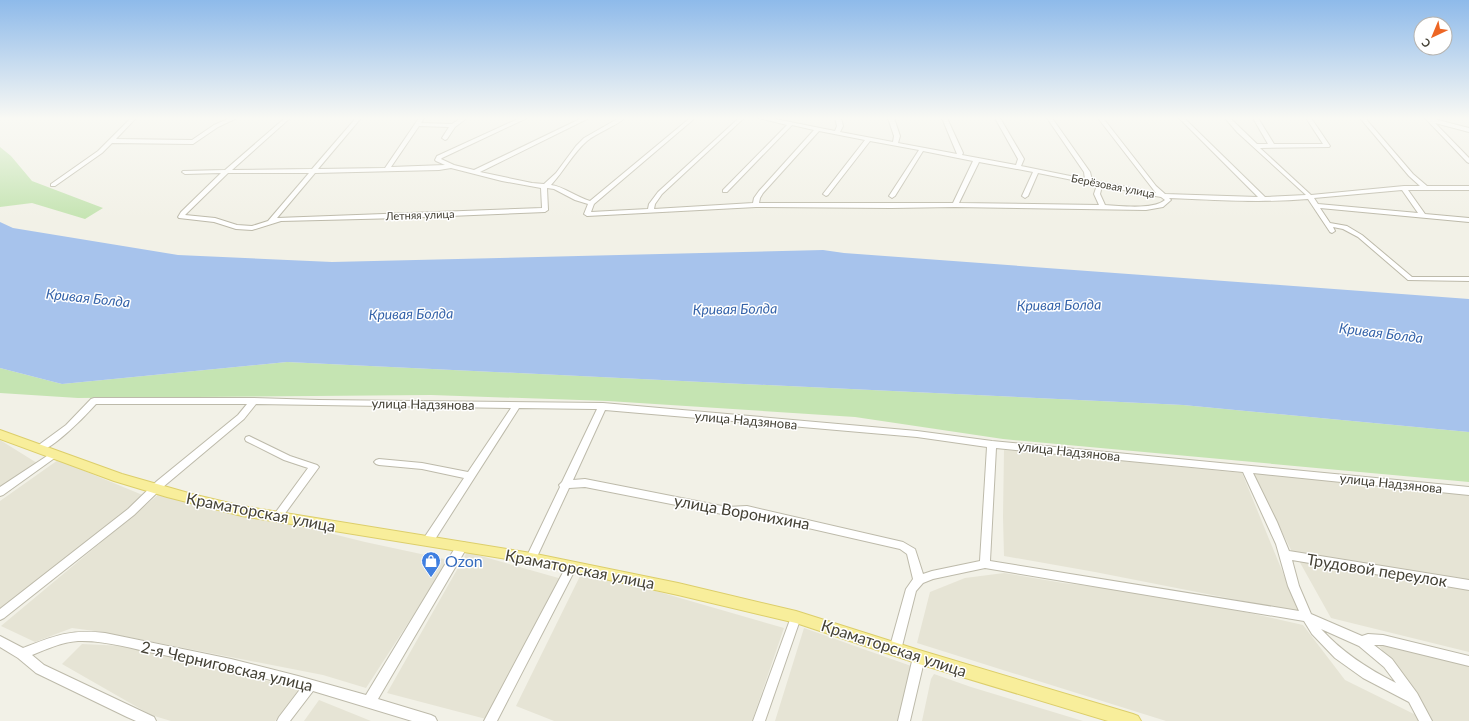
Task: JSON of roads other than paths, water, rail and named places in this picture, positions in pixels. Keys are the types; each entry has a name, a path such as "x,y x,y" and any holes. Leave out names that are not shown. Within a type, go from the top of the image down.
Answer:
{"main road":[{"name":"Краматорская улица","path":"0,434 53,455 155,490 242,511 531,558 678,589 796,617 895,650 1133,721"}],"street":[{"path":"53,185 100,152"},
{"path":"249,152 181,216 183,218 215,220 236,227 258,227 269,222 330,152"},
{"path":"387,170 399,152"},
{"path":"451,152 439,157 438,160 452,166 521,184 546,185 555,187 591,203"},
{"path":"475,172 517,152"},
{"path":"546,185 558,174 575,152"},
{"path":"653,152 591,203 587,214 756,205 955,205 1146,208 1159,207 1166,203 1168,200 1165,196 1154,187 1126,152"},
{"path":"651,211 655,199 706,152"},
{"path":"725,192 764,152"},
{"path":"756,205 757,198 761,192 798,152"},
{"path":"826,194 858,152"},
{"path":"892,196 920,152"},
{"name":"Берёзовая улица","path":"936,152 1165,196 1263,199 1310,197 1404,188 1425,187 1468,189"},
{"path":"959,152 959,156"},
{"path":"1017,152 1021,159 1018,167"},
{"path":"1073,152 1087,172 1089,182"},
{"path":"1215,152 1263,199"},
{"path":"1262,152 1310,197 1332,231"},
{"path":"1391,152 1411,175 1425,187"},
{"path":"1459,152 1469,161"},
{"path":"955,205 977,159"},
{"path":"185,172 387,170 452,166"},
{"path":"1025,196 1036,171"},
{"path":"1100,184 1097,194 1103,207"},
{"name":"Летняя улица","path":"269,222 280,219 545,210 543,192 546,185"},
{"path":"1404,188 1423,215"},
{"path":"1315,206 1469,220"},
{"path":"1327,224 1345,227 1360,236 1410,279 1469,279"},
{"name":"улица Надзянова","path":"39,449 69,427 94,401 254,401 603,406 740,420 917,434 992,444 1469,491"},
{"path":"0,615 112,528 241,417 254,401"},
{"path":"428,541 517,405"},
{"path":"531,558 564,485 603,406"},
{"path":"249,439 287,458 314,467 278,516"},
{"path":"985,564 992,444"},
{"path":"0,492 53,455"},
{"path":"379,462 422,466 471,476"},
{"path":"1246,469 1285,555 1290,576 1307,617 1332,647 1351,662 1396,690 1413,697"},
{"name":"улица Воронихина","path":"564,485 585,483 726,511 747,510 903,546 911,552 919,580"},
{"path":"368,702 462,546"},
{"name":"Трудовой переулок","path":"1285,555 1469,585"},
{"path":"895,650 911,589 919,580 932,575 985,564 1307,617 1363,642 1388,663 1413,697 1426,721"},
{"path":"490,721 572,566"},
{"path":"759,721 796,617"},
{"name":"2-я Черниговская улица","path":"22,654 66,638 85,636 187,654 310,685 368,702 413,718 432,721"},
{"path":"1363,642 1368,638 1383,640 1469,661"},
{"path":"0,641 22,654 40,668 131,714 150,721"},
{"path":"904,721 919,657"},
{"path":"284,721 310,685"}],"water":[{"name":"Кривая Болда","path":"0,222 13,228 178,255 332,262 823,250 844,253 1469,299 1469,432 1183,405 287,362 62,384 0,368"}],"place":[{"name":"Ozon","path":"431,578"}]}
